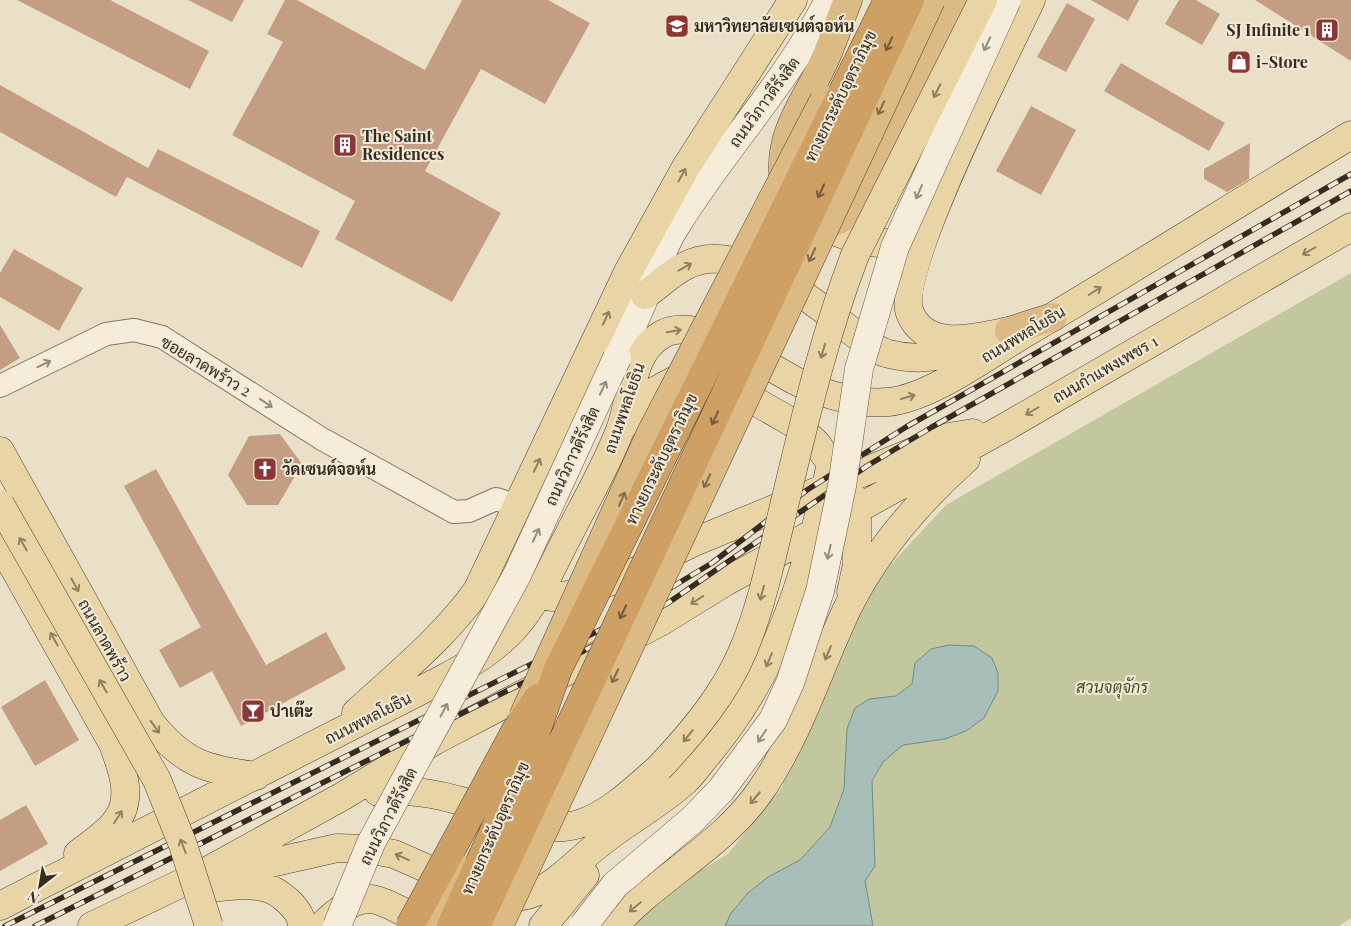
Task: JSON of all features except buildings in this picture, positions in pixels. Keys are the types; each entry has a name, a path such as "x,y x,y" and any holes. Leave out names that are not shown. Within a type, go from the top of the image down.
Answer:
{"highway":[{"path":"848,0 822,66 787,133 782,166 784,182 804,212 823,226 840,221 854,210 867,187 953,0"},
{"path":"429,926 652,433 876,0"},
{"name":"ทางยกระดับอุตราภิมุข","path":"451,926 527,758 558,669 888,0"},
{"name":"ทางยกระดับอุตราภิมุข","path":"476,926 910,0"},
{"path":"499,926 931,0"},
{"path":"1009,331 1053,317"},
{"path":"410,926 516,730 558,669"}],"main road":[{"path":"333,735 441,634 461,613 477,591 628,272 686,167 793,0"},
{"name":"ถนนวิภาวดีรังสิต","path":"337,926 370,842 517,575 645,296 656,264 673,231 694,198 794,62 829,0"},
{"path":"343,796 387,791 421,792 463,802 528,825 547,829 564,828 583,823 627,796 659,768 686,740 708,711 744,650 759,602 811,394 839,297 855,255 983,0"},
{"path":"583,926 616,885 692,820 721,790 773,720 790,683 820,591 842,486 859,369 895,247 1007,0"},
{"path":"1009,331 970,339 948,340 928,334 910,314 908,290 933,209 1031,0"},
{"name":"ถนนพหลโยธิน","path":"0,906 466,667 493,648 516,626 538,594 620,429 634,377 649,345 664,333 696,330 716,337 800,383 821,391 873,402 891,402 907,398 936,386 1053,317 1351,135"},
{"path":"823,226 842,236 866,242 886,243 907,238 933,209"},
{"name":"ถนนกำแพงเพชร 1","path":"815,532 1002,429 1351,227"},
{"path":"645,296 686,265 713,260 728,260 757,268 774,277 820,307 874,348 888,354 926,359 1009,331"},
{"path":"620,429 652,393 677,379 716,385 746,396 792,424 816,443 833,478 857,509 857,565 848,608"},
{"path":"746,396 842,406 873,402"},
{"path":"513,516 505,543 506,556 512,571 526,587 538,594 552,597 569,595 622,578 694,542 833,478 950,437 1002,429"},
{"path":"614,926 736,820 760,792 791,739 848,608 870,569 909,516 953,471 1002,429"},
{"name":"ถนนลาดพร้าว","path":"0,451 151,723 166,742 193,762 225,772 256,776"},
{"path":"209,870 266,864 337,848 367,849 394,854 485,894 501,898 516,898 551,886 609,836 684,782 730,727 765,671 796,594 833,478"},
{"path":"594,484 601,517 610,533 621,543 641,550 659,551 694,542"},
{"path":"0,504 156,780 191,868 208,926"},
{"path":"92,926 209,870 343,796 434,741 662,621 725,582 815,532"},
{"path":"0,543 97,716 123,770 126,784 123,812 116,822 42,884"},
{"path":"477,591 512,571 559,553"},
{"path":"97,716 113,723 125,721 133,712 137,698"},
{"path":"545,923 588,873 675,804 722,758 760,706 772,702 783,708 789,715 791,739"},
{"path":"156,896 224,886 265,887 294,906 302,920 302,926"},
{"path":"544,889 551,895 553,902 545,923"},
{"path":"322,926 351,903 375,900 429,926"}],"street":[{"name":"ซอยลาดพร้าว 2","path":"0,386 106,334 134,330 162,337 322,439 454,512 469,512 496,499 513,516"}],"green space":[{"name":"สวนจตุจักร","path":"1351,273 1351,918 1339,926 628,926 659,895 728,854 782,787 818,681 881,575 946,505"}],"water":[{"path":"949,645 974,646 992,658 998,673 998,691 984,718 966,731 945,739 903,745 883,762 872,781 875,866 865,881 873,926 725,926 731,913 748,893 768,877 800,860 830,827 844,789 847,729 855,708 869,699 896,696 912,684 915,663 931,649"}],"railway":[{"path":"5,926 602,629 712,563 807,490 906,427 1351,174"},
{"path":"35,926 539,675 622,630 668,603 867,466 932,427 1351,191"}],"place":[{"name":"มหาวิทยาลัยเซนต์จอห์น","path":"677,26"},
{"name":"SJ Infinite 1","path":"1327,30"},
{"name":"i-Store","path":"1239,62"},
{"name":"The Saint Residences","path":"345,145"},
{"name":"วัดเซนต์จอห์น","path":"265,469"},
{"name":"ปาเต๊ะ","path":"253,711"}]}
